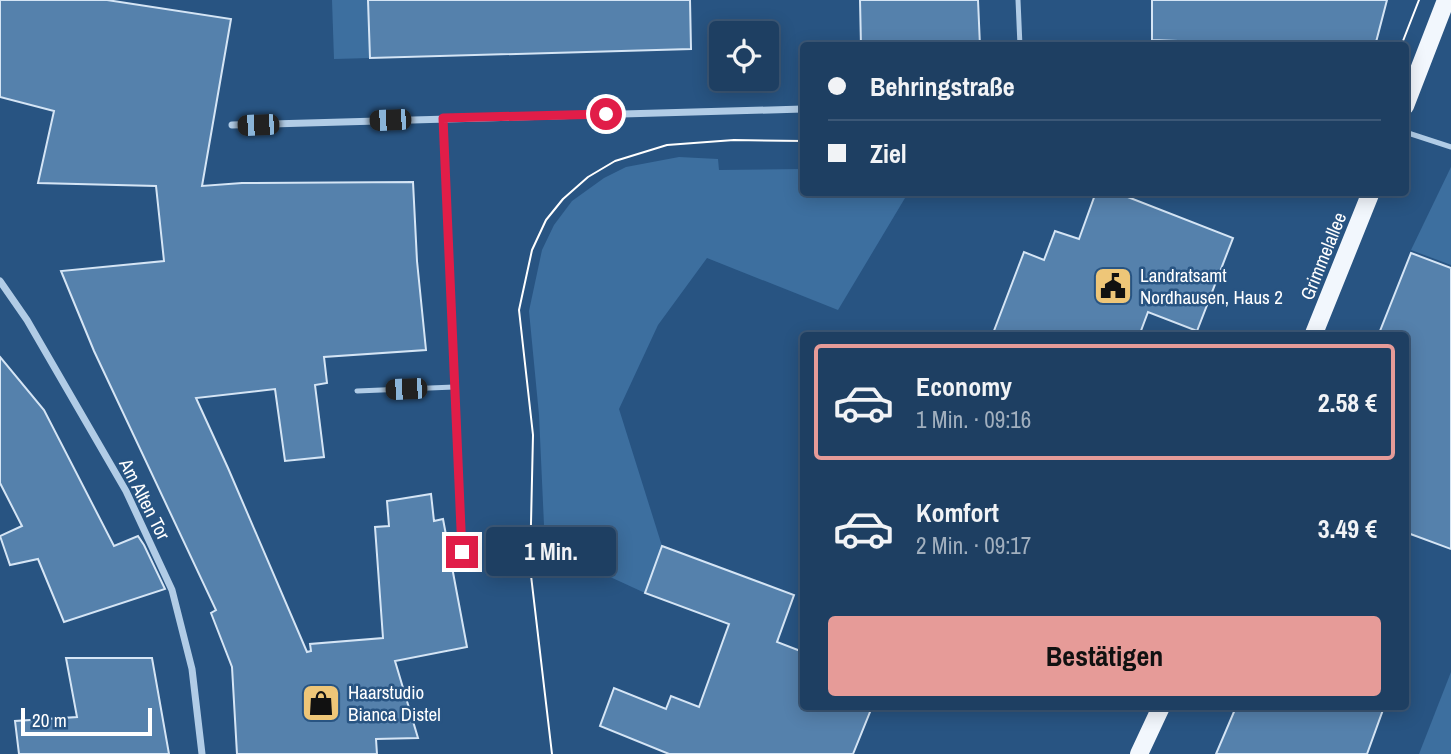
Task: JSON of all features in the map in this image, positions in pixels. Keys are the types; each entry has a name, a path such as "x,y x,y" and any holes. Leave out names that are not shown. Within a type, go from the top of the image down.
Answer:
{"main road":[{"path":"1409,96 1446,0"},
{"name":"Grimmelallee","path":"1315,332 1369,196"},
{"path":"1139,754 1160,710"}],"street":[{"path":"232,125 800,109"},
{"name":"Am Alten Tor","path":"0,281 27,320 126,491 172,590 192,669 202,754"}],"lane":[{"path":"1018,0 1020,42"},
{"path":"443,118 462,552"},
{"path":"1409,133 1451,147"},
{"path":"358,391 454,387"}],"shaded area":[{"path":"332,0 368,0 370,58 334,59"},
{"path":"679,157 718,159 719,170 800,169 800,196 906,196 838,310 707,258 658,325 619,409 662,546 645,593 545,547 539,415 529,311 542,250 554,225 572,201 604,178 626,167"},
{"path":"1451,167 1451,265 1411,250"},
{"path":"1451,672 1451,754 1419,754"}],"building":[{"path":"0,0 107,0 231,19 202,186 242,183 413,182 417,261 426,350 324,357 327,383 315,385 324,457 285,461 275,389 196,398 307,652 311,651 310,644 383,638 375,527 389,526 387,501 431,494 434,521 443,519 467,647 395,661 418,738 376,739 377,754 237,754 232,667 211,613 216,610 94,351 61,271 164,261 156,186 38,183 54,111 0,97"},
{"path":"368,0 690,0 691,49 370,58"},
{"path":"860,0 978,0 980,42 861,42"},
{"path":"1152,0 1387,0 1376,42 1152,40"},
{"name":"Landratsamt Nordhausen, Haus 2","path":"1095,196 1125,196 1233,238 1197,331 1148,312 1140,332 994,332 1024,252 1044,260 1055,231 1079,239"},
{"path":"1411,253 1451,268 1451,549 1409,533 1409,332 1380,332"},
{"path":"0,357 44,410 114,546 138,536 165,589 64,622 38,559 10,565 0,536 22,526 0,483"},
{"path":"662,546 794,595 777,642 800,651 800,710 871,710 853,754 669,754 600,726 614,688 666,709 671,696 699,707 729,624 645,593"},
{"path":"66,658 152,658 169,754 19,754 15,721 77,717"},
{"path":"1235,710 1383,710 1367,754 1216,754"}],"tram line":[{"path":"1403,42 1419,0"},
{"path":"552,754 530,567 533,435 519,310 532,250 546,220 563,199 588,177 615,161 667,145 734,140 800,141"}],"place":[{"name":"Landratsamt Nordhausen, Haus 2","path":"1113,286"},
{"name":"Haarstudio Bianca Distel","path":"321,703"}],"route":[{"path":"462,552 443,118 606,114"}]}
